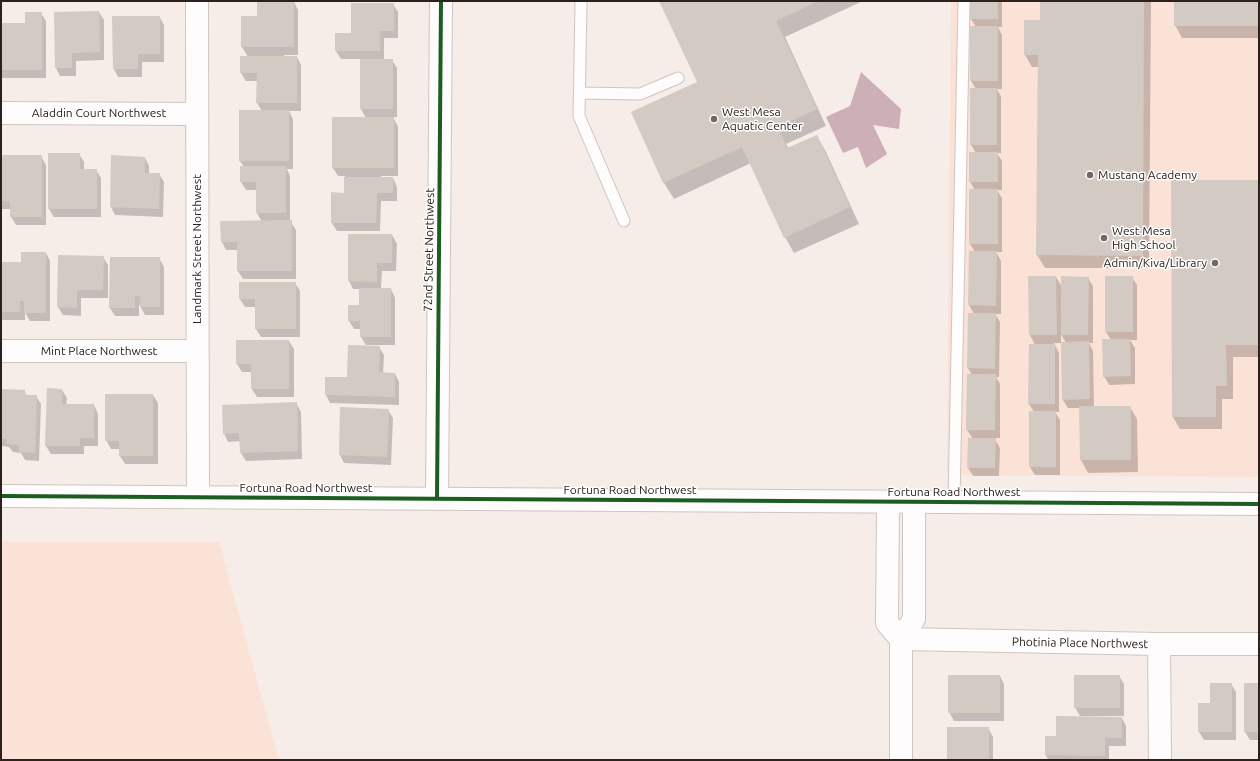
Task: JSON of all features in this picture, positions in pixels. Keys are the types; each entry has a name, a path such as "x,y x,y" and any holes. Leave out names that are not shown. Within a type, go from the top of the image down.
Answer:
{"street":[{"name":"Landmark Street Northwest","path":"197,1 196,114 198,497"},
{"name":"72nd Street Northwest","path":"437,498 442,1"},
{"name":"Aladdin Court Northwest","path":"1,113 196,114"},
{"name":"Mint Place Northwest","path":"1,351 197,351"},
{"name":"Fortuna Road Northwest","path":"1,496 1259,504"},
{"path":"888,502 887,623 901,639"},
{"path":"900,760 901,639 914,619 914,502"},
{"name":"Photinia Place Northwest","path":"901,639 1159,644 1259,644"},
{"path":"1159,644 1160,760"}],"lane":[{"path":"581,1 579,116 624,221"},
{"path":"954,502 964,1"},
{"path":"580,93 640,94 678,78"}],"shaded area":[{"name":"West Mesa High School","path":"951,1 1259,1 1259,477 947,475"},
{"path":"861,72 901,109 899,129 873,125 887,154 866,168 858,147 843,153 826,117 850,106"},
{"path":"1,542 219,542 279,760 1,760"}],"building":[{"path":"257,1 294,1 294,47 241,47 241,16 257,16"},
{"name":"West Mesa Aquatic Center","path":"659,1 819,1 776,21 817,109 778,127 787,148 817,135 850,207 784,238 742,147 663,183 631,112 697,82"},
{"path":"970,1 998,1 998,19 970,19"},
{"name":"Mustang Academy","path":"1040,1 1144,1 1143,256 1036,255 1038,55 1024,55 1024,20 1040,20"},
{"path":"1174,1 1259,1 1259,26 1174,26"},
{"path":"351,3 394,3 394,31 380,31 380,51 335,51 335,33 351,33"},
{"path":"99,11 100,52 72,53 72,68 55,68 54,12"},
{"path":"25,12 42,12 42,70 1,70 1,23 25,23"},
{"path":"112,16 160,16 160,54 138,54 138,69 113,69"},
{"path":"970,26 998,26 998,81 970,81"},
{"path":"240,56 297,56 297,103 256,103 257,73 240,73"},
{"path":"360,59 393,59 393,109 360,109"},
{"path":"970,88 997,88 997,145 970,145"},
{"path":"239,110 289,110 289,161 239,161"},
{"path":"332,117 394,117 394,168 332,168"},
{"path":"969,152 998,152 998,182 969,182"},
{"path":"48,153 80,153 80,169 97,169 97,209 48,209"},
{"path":"1,155 42,155 42,217 10,217 10,201 1,201"},
{"path":"111,155 145,157 145,173 160,173 159,209 110,207"},
{"path":"240,166 286,166 286,213 256,213 256,182 240,182"},
{"path":"344,177 393,177 393,193 377,193 376,223 331,223 331,192 344,193"},
{"name":"Admin/Kiva/Library","path":"1171,180 1259,180 1259,345 1226,345 1227,386 1216,386 1216,417 1172,417"},
{"path":"969,189 998,189 998,244 969,244"},
{"path":"292,220 292,271 237,271 237,242 221,242 220,221"},
{"path":"348,234 392,234 392,263 377,263 377,282 348,281"},
{"path":"969,251 997,251 996,306 968,305"},
{"path":"21,252 46,252 46,313 24,313 24,301 20,301 20,312 1,312 1,262 21,262"},
{"path":"58,255 104,256 103,290 77,290 77,308 57,307"},
{"path":"110,257 160,257 160,307 140,307 140,296 135,296 135,308 109,308"},
{"path":"1028,276 1056,276 1057,335 1029,335"},
{"path":"1061,276 1089,277 1088,335 1061,335"},
{"path":"1105,276 1133,276 1133,332 1105,332"},
{"path":"239,282 296,282 296,329 255,329 255,299 239,299"},
{"path":"359,288 391,288 391,337 360,337 360,321 348,321 348,305 359,305"},
{"path":"968,313 996,313 995,369 967,368"},
{"path":"1102,339 1130,339 1131,376 1103,377"},
{"path":"236,340 289,340 289,389 251,389 251,364 236,364"},
{"path":"1089,341 1090,399 1062,400 1061,342"},
{"path":"1029,344 1055,344 1055,404 1028,404"},
{"path":"348,345 380,346 379,372 395,373 395,397 325,395 325,377 347,377"},
{"path":"967,374 996,374 995,430 966,430"},
{"path":"47,388 62,389 62,404 94,404 94,438 80,438 80,446 45,446"},
{"path":"1,389 25,390 25,395 37,395 35,453 19,452 19,445 7,444 7,439 1,439"},
{"path":"105,394 153,394 153,456 119,456 119,441 105,441"},
{"path":"297,402 298,451 240,453 239,433 223,434 222,405"},
{"path":"1079,406 1131,406 1131,460 1080,460"},
{"path":"340,407 389,409 387,457 339,455"},
{"path":"1029,411 1056,411 1056,467 1029,467"},
{"path":"968,438 996,438 995,468 967,468"},
{"path":"948,675 1000,675 1000,713 948,713"},
{"path":"1074,675 1120,675 1120,708 1074,708"},
{"path":"1210,683 1232,683 1232,732 1198,732 1198,703 1210,703"},
{"path":"1244,683 1259,683 1259,732 1244,732"},
{"path":"1056,716 1122,717 1122,738 1105,738 1105,756 1045,755 1045,736 1056,736"},
{"path":"947,727 989,727 989,760 947,760"}],"cycle path":[{"path":"437,498 441,1"},
{"path":"1,496 1259,504"}],"place":[{"name":"West Mesa Aquatic Center","path":"714,119"},
{"name":"Mustang Academy","path":"1090,175"},
{"name":"West Mesa High School","path":"1104,238"},
{"name":"Admin/Kiva/Library","path":"1215,263"}]}
